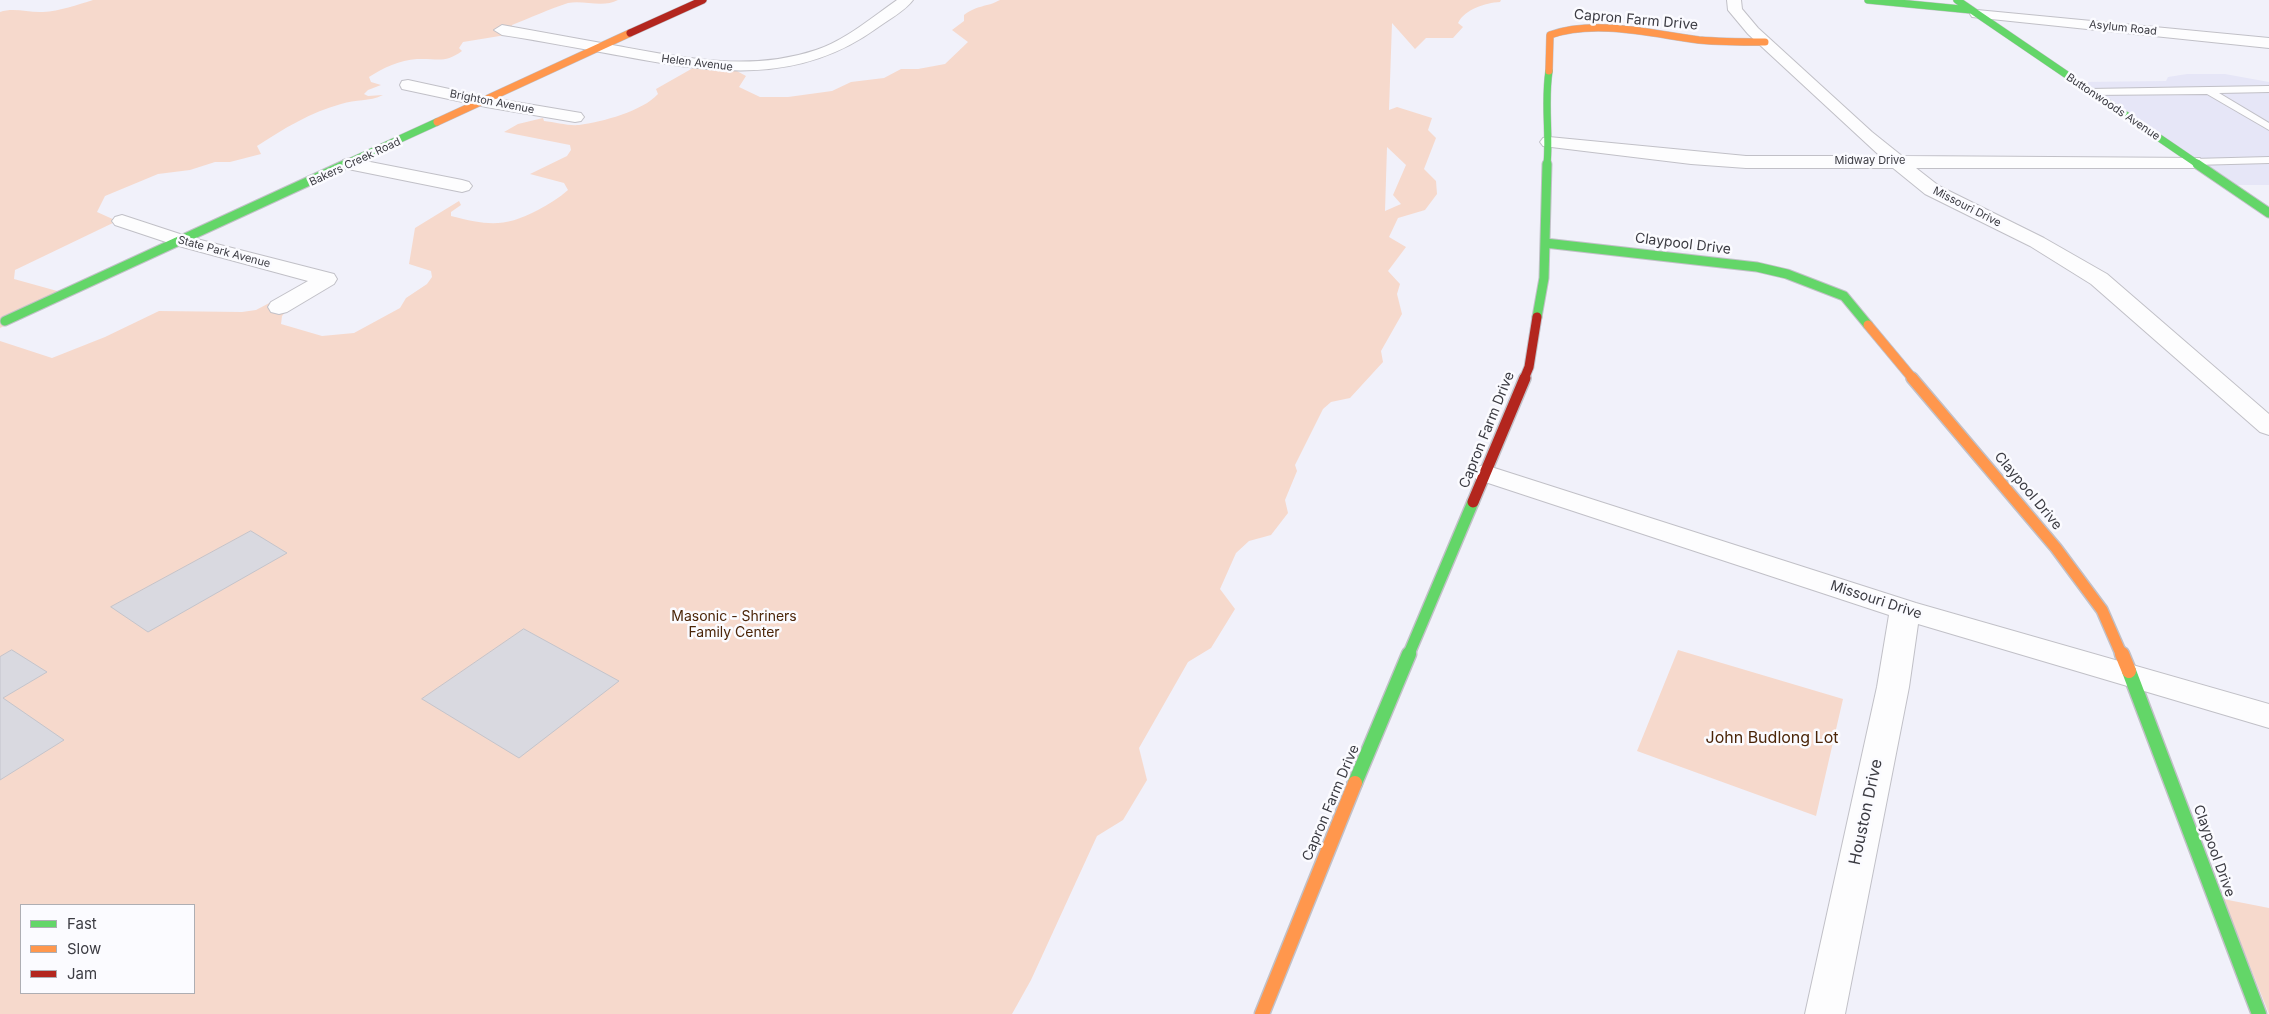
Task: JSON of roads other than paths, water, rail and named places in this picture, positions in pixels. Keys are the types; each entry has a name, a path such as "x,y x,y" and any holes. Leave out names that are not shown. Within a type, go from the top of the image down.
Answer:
{"street":[{"name":"Bakers Creek Road","path":"5,321 486,102 703,0"},
{"name":"Helen Avenue","path":"502,30 711,67 761,67 784,64 825,53 840,45 906,0"},
{"name":"Missouri Drive","path":"1734,0 1735,10 1766,42 1896,161 1932,190 2037,242 2099,279 2269,427"},
{"path":"1868,0 1974,12"},
{"name":"Buttonwoods Avenue","path":"1957,0 2089,92 2269,213"},
{"name":"Asylum Road","path":"1974,12 2269,43"},
{"name":"Capron Farm Drive","path":"1262,1014 1323,860 1529,367 1544,278 1545,184 1549,142 1545,96 1550,62 1547,46 1550,35 1558,30 1595,29 1714,41 1766,42"},
{"name":"Brighton Avenue","path":"408,85 486,102 575,117"},
{"name":"Midway Drive","path":"1549,142 1691,158 1746,162 2193,162"},
{"path":"350,164 462,186"},
{"name":"State Park Avenue","path":"122,221 182,241 326,280 279,307"},
{"name":"Claypool Drive","path":"1545,243 1757,267 1787,274 1844,296 2056,548 2102,610 2132,678 2259,1014"},
{"name":"Missouri Drive","path":"1485,473 1905,610 2132,678 2269,716"},
{"name":"Houston Drive","path":"1825,1014 1892,687 1905,610"}],"lane":[{"path":"2089,92 2269,89"},
{"path":"2209,91 2269,127"},
{"path":"2193,162 2269,160"}],"park label":[{"name":"Masonic - Shriners Family Center","path":"734,626"},
{"name":"John Budlong Lot","path":"1772,738"}]}
